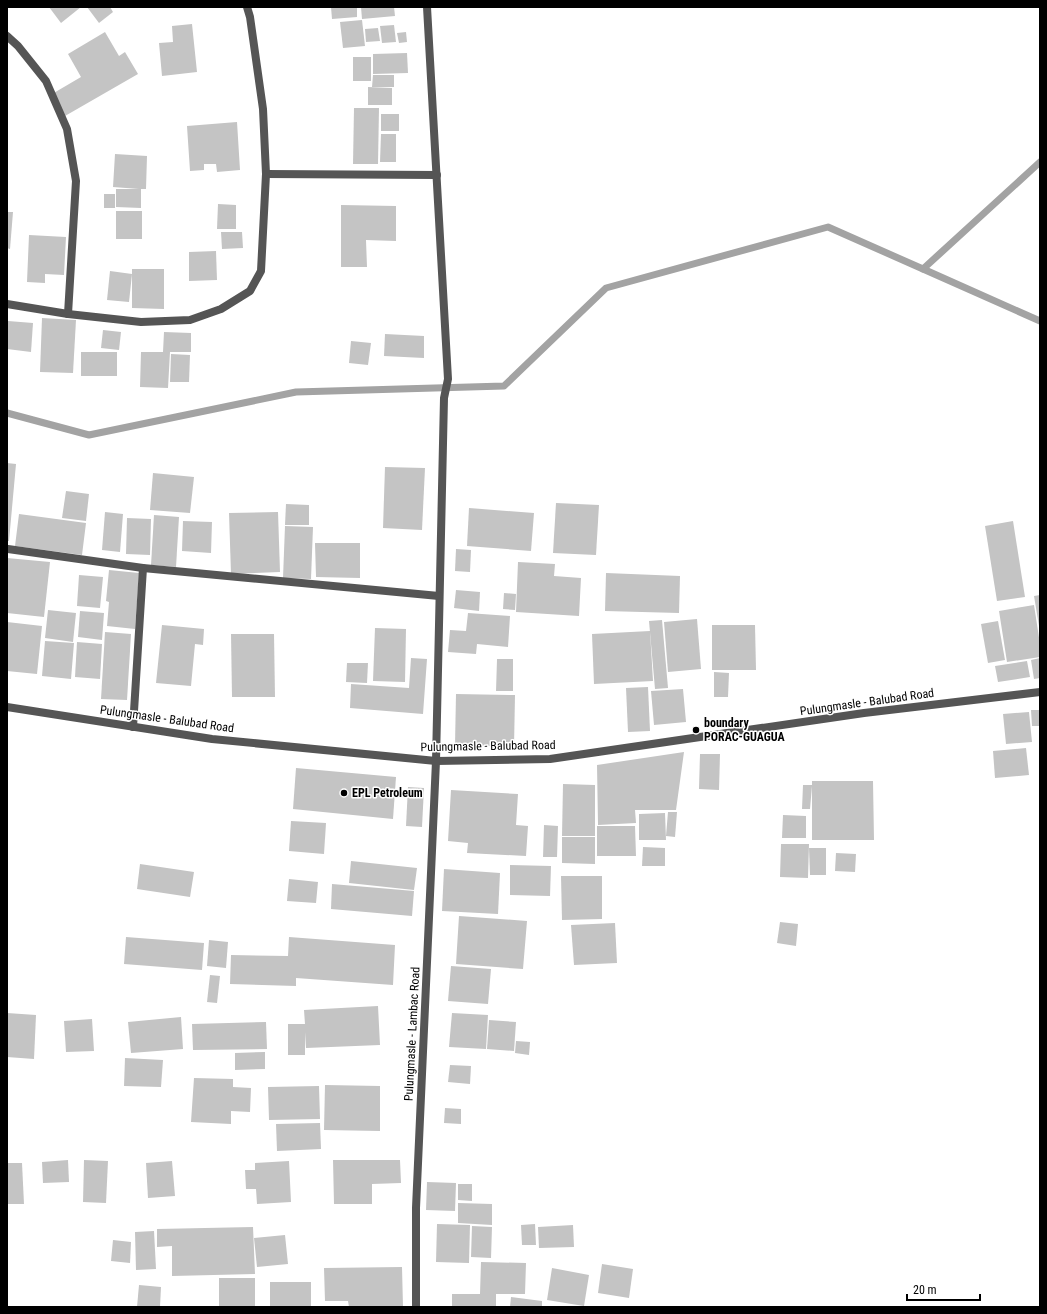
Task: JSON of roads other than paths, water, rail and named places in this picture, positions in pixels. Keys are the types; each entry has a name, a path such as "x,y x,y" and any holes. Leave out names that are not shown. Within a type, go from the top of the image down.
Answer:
{"street":[{"path":"7,304 68,314 141,322 190,320 221,309 250,290 261,271 266,174 263,110 250,17 247,7"},
{"name":"Pulungmasle - Lambac Road","path":"416,1307 416,1208 436,761 444,398 448,379 427,7"},
{"path":"7,36 18,46 46,81 67,129 76,181 68,314"},
{"path":"266,174 437,175"},
{"path":"8,549 143,568 439,596"},
{"path":"133,727 143,568"},
{"name":"Pulungmasle - Balubad Road","path":"7,707 212,739 436,761 550,759 864,713 1040,692"}],"waterway":[{"path":"7,413 89,435 296,392 504,386 606,288 828,227 923,269 1040,162"},
{"path":"923,269 1040,321"}],"place":[{"name":"boundary PORAC-GUAGUA","path":"696,730"},
{"name":"EPL Petroleum","path":"344,793"}]}
